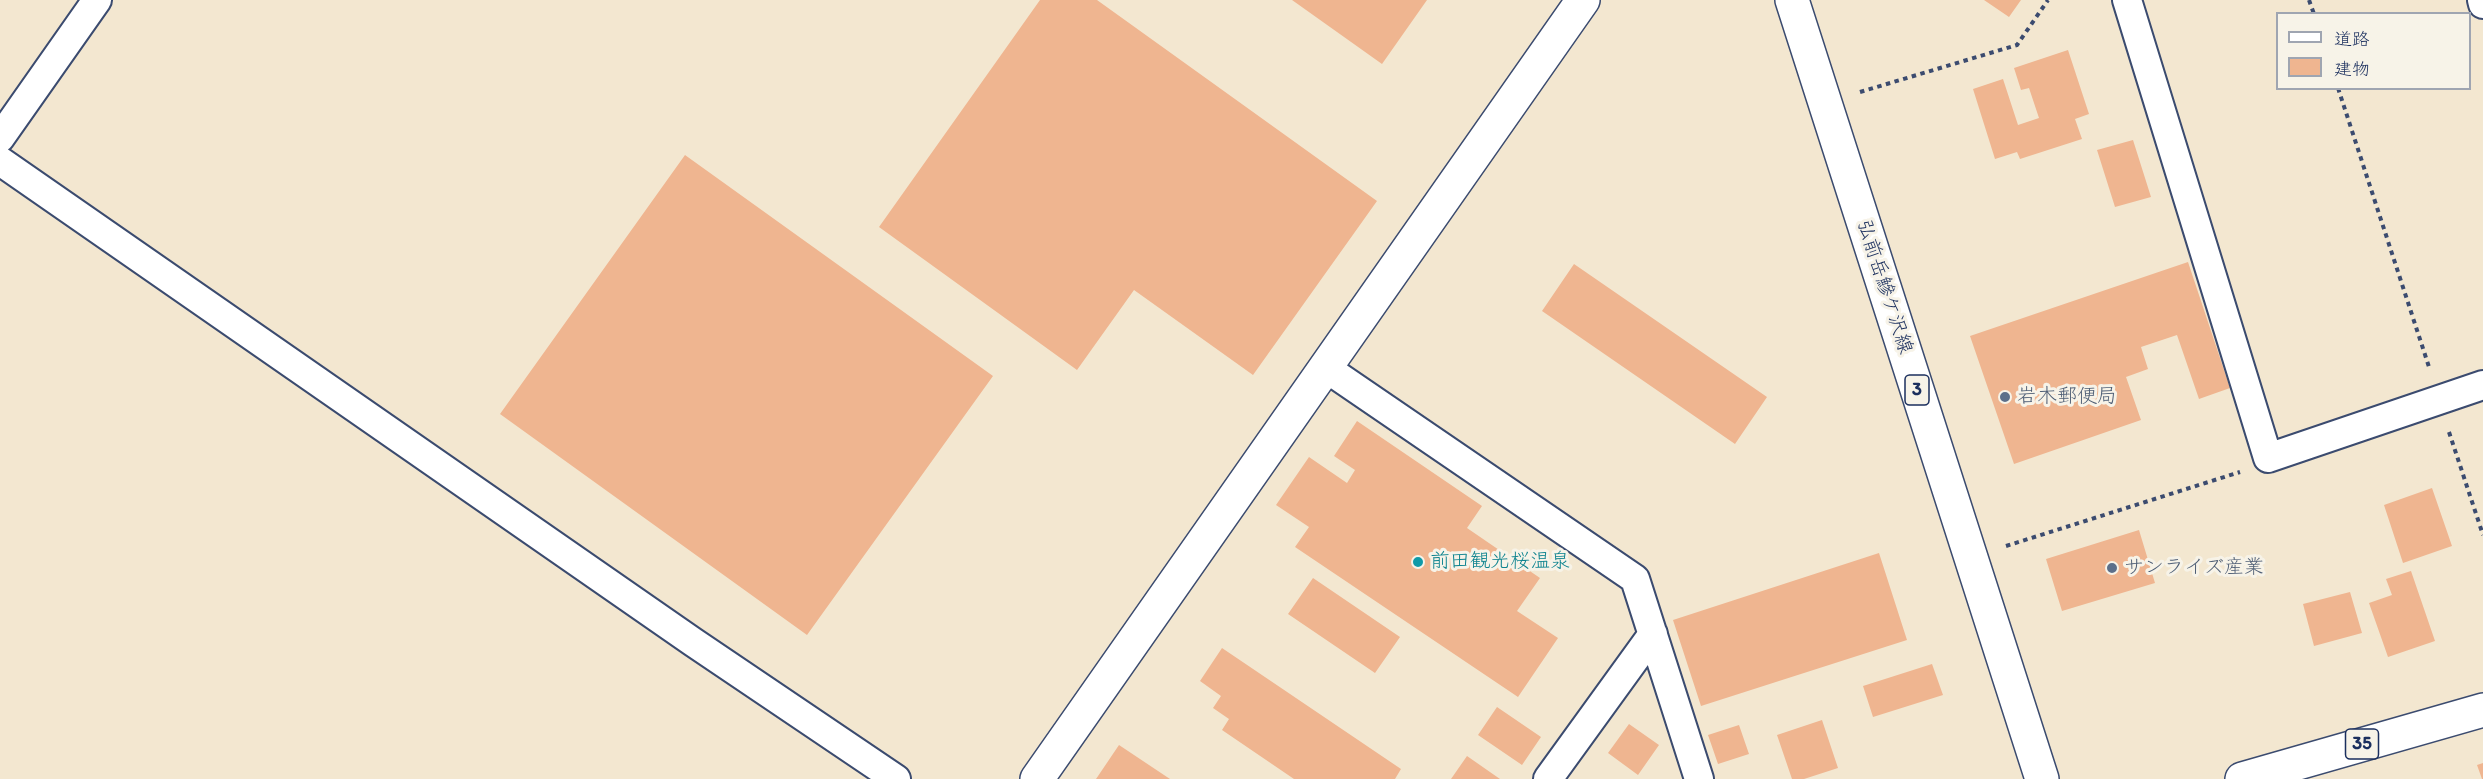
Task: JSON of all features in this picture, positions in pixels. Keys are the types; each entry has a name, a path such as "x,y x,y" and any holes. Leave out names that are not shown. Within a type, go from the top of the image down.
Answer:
{"main road":[{"path":"1037,779 1583,0"},
{"name":"弘前岳鰺ケ沢線","path":"1792,0 2042,779"},
{"name":"35","path":"2242,779 2483,710"}],"street":[{"path":"0,138 97,0"},
{"path":"2127,0 2268,458 2483,385"},
{"path":"0,161 693,642 897,779"},
{"path":"1326,368 1635,579 1699,779"},
{"path":"1548,779 1653,634"}],"path":[{"path":"1860,93 2016,45 2048,0"},
{"path":"2339,90 2483,535"},
{"path":"2006,546 2255,467 2268,458"}],"building":[{"path":"1040,0 1097,0 1377,201 1253,375 1134,290 1077,370 879,227"},
{"path":"1292,0 1427,0 1382,64"},
{"path":"1984,0 2021,0 2009,17"},
{"path":"2068,50 2089,114 2075,119 2082,139 2020,159 2017,152 1995,159 1973,89 2003,79 2018,125 2039,118 2029,88 2021,90 2014,68"},
{"path":"2133,140 2151,197 2115,207 2097,150"},
{"path":"685,155 993,376 807,635 500,414"},
{"path":"2188,262 2230,388 2199,399 2177,335 2141,347 2148,369 2126,377 2141,420 2014,464 1970,336"},
{"path":"1574,264 1767,397 1735,444 1542,311"},
{"name":"前田観光桜温泉","path":"1357,421 1482,506 1467,528 1540,578 1517,611 1558,638 1518,697 1295,547 1309,527 1276,505 1309,457 1347,483 1355,470 1334,456"},
{"path":"2432,488 2452,546 2403,563 2384,505"},
{"path":"2139,530 2155,583 2062,611 2046,559"},
{"path":"1879,553 1907,640 1701,706 1673,620"},
{"path":"2411,571 2435,641 2388,657 2369,603 2392,595 2386,579"},
{"path":"1313,578 1400,637 1375,673 1288,614"},
{"path":"2350,592 2362,633 2314,646 2303,604"},
{"path":"1222,648 1401,769 1395,779 1294,779 1222,730 1229,719 1213,708 1221,696 1200,681"},
{"path":"1932,664 1943,695 1873,717 1863,686"},
{"path":"1497,707 1541,737 1522,765 1478,735"},
{"path":"1822,720 1838,768 1804,779 1792,779 1777,735"},
{"path":"1629,724 1659,745 1638,775 1608,753"},
{"path":"1739,725 1749,754 1718,764 1708,735"},
{"path":"1119,745 1170,779 1096,779"},
{"path":"1467,756 1500,779 1451,779"},
{"path":"2483,763 2483,779 2482,779 2477,765"}],"place":[{"name":"岩木郵便局","path":"2005,397"},
{"name":"前田観光桜温泉","path":"1418,562"},
{"name":"サンライズ産業","path":"2112,568"}]}
